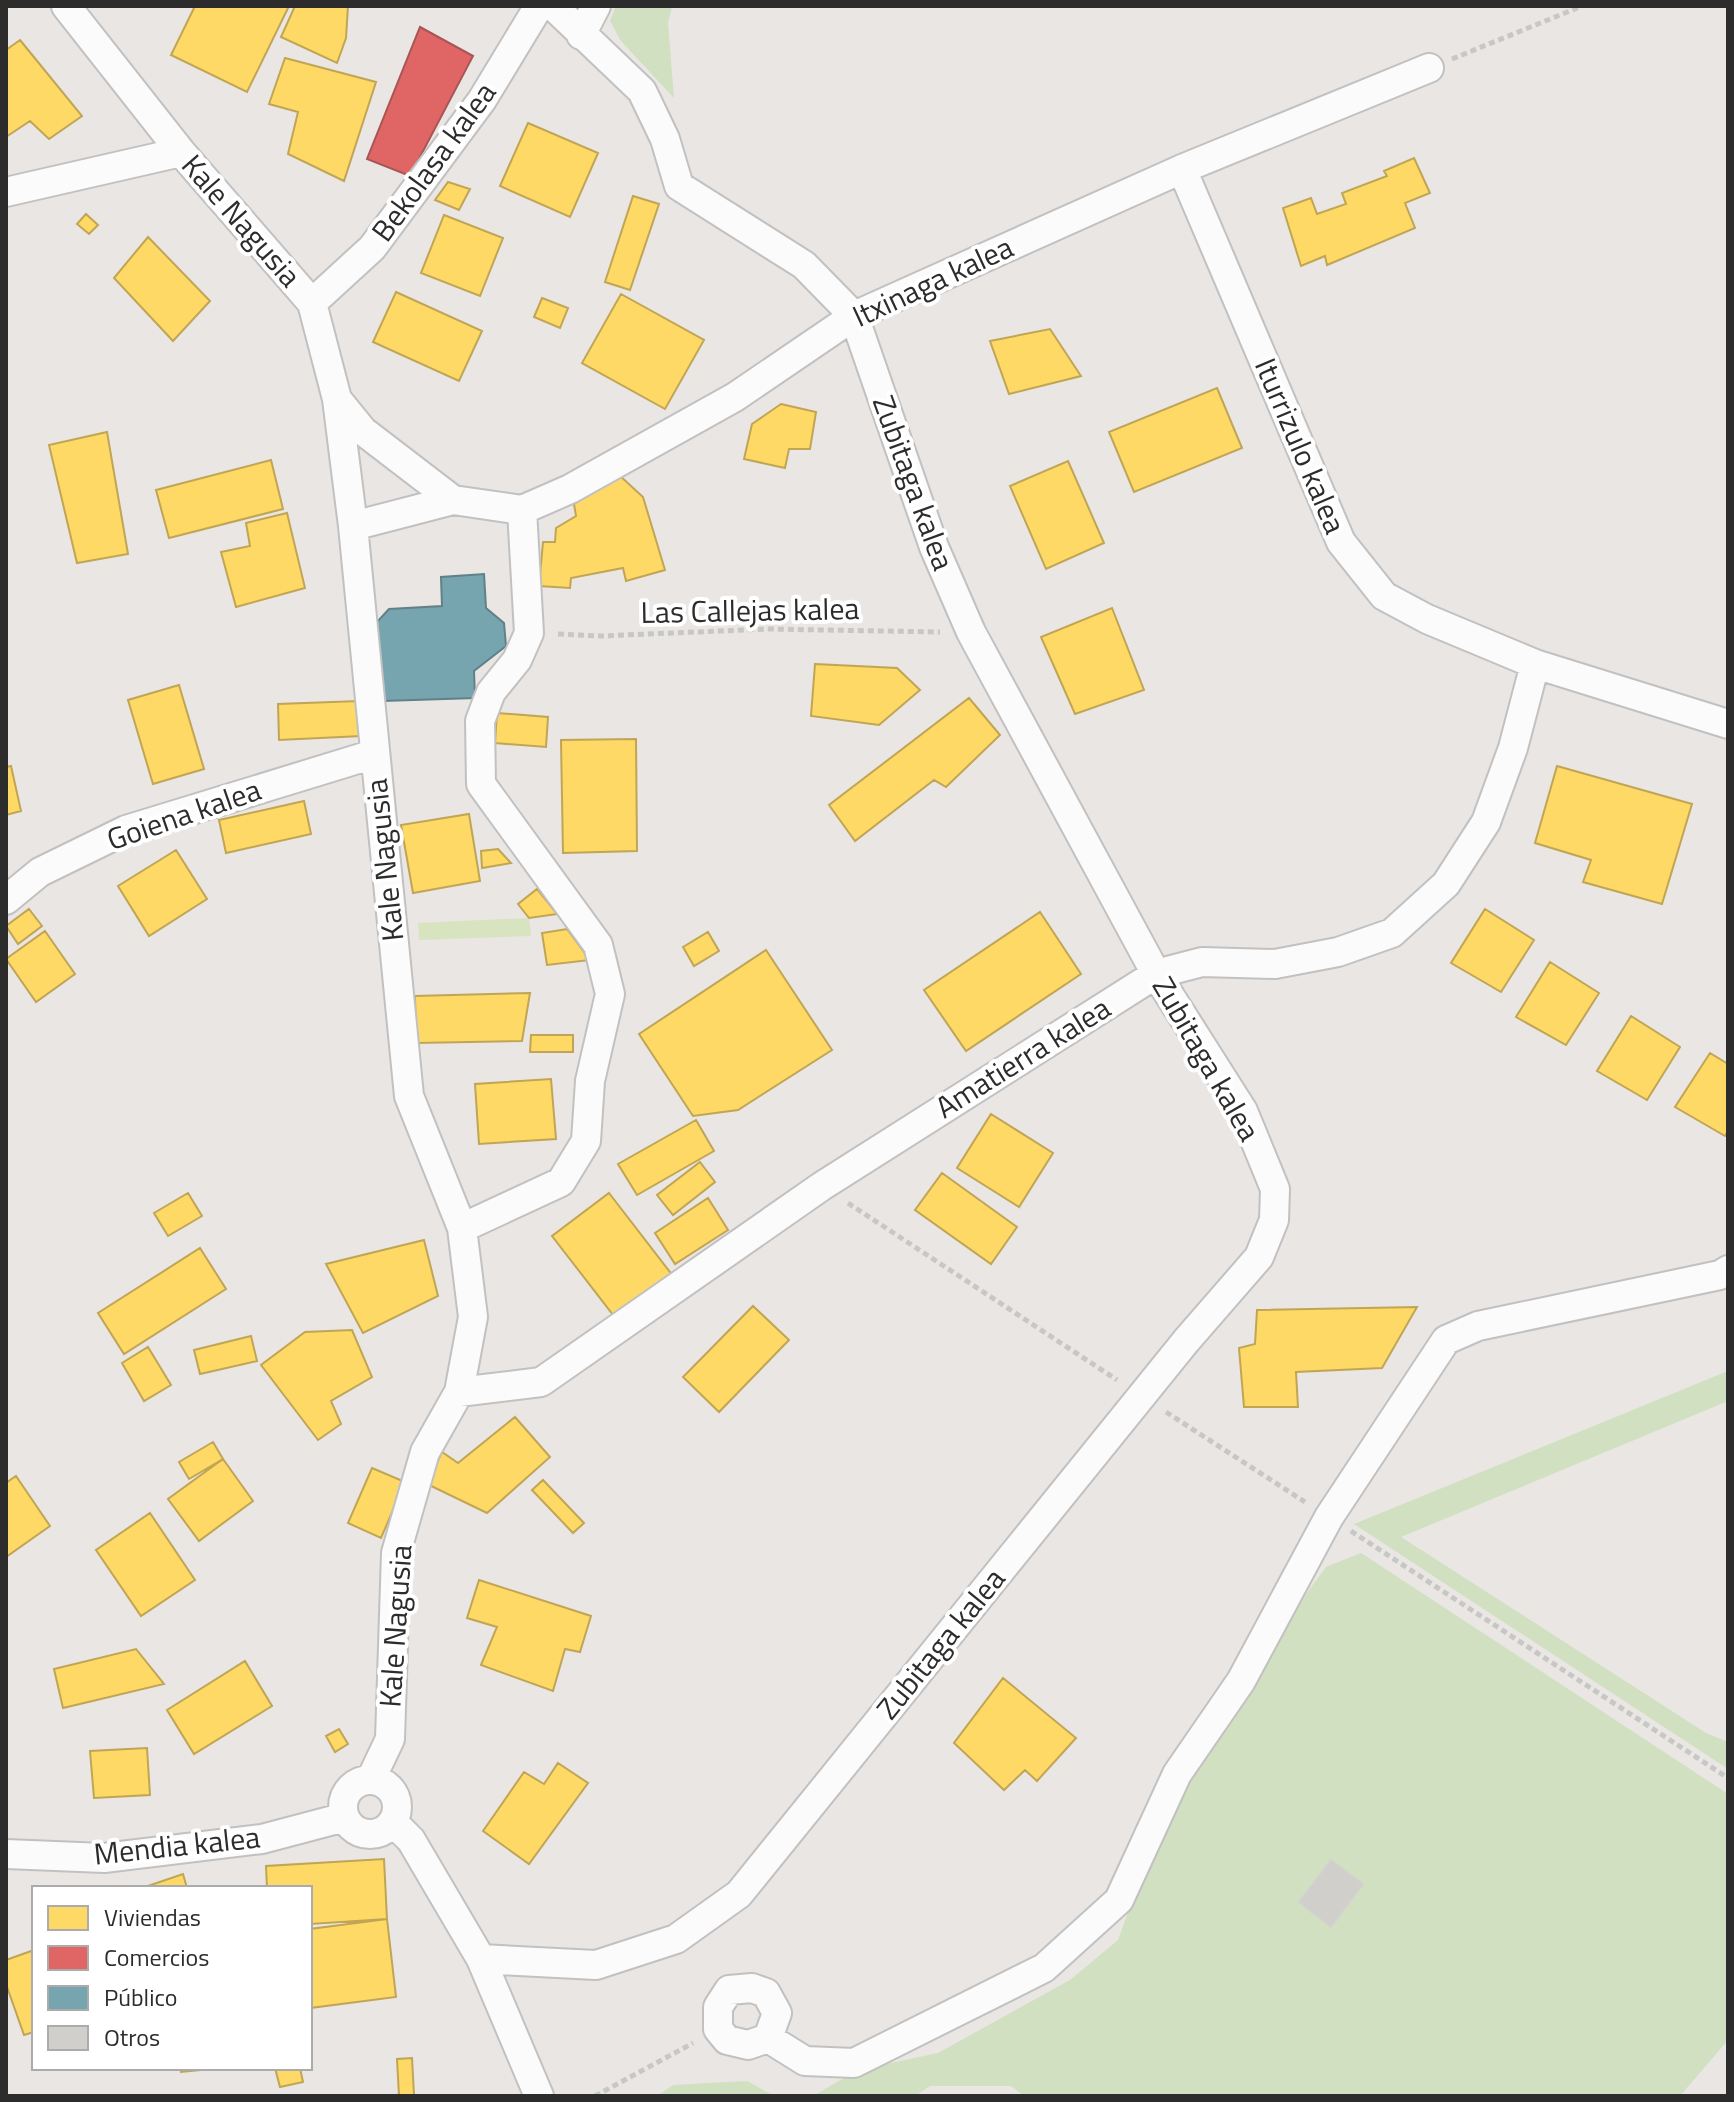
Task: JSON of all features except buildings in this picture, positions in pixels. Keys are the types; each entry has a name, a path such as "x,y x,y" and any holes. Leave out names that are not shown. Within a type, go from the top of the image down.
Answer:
{"street":[{"name":"Kale Nagusia","path":"66,6 181,152 312,303 337,399 353,526 409,1096 462,1228 473,1317 459,1392 425,1452 396,1553 390,1739 371,1779"},
{"name":"Bekolasa kalea","path":"312,303 372,248 482,100 539,6"},
{"name":"Zubitaga kalea","path":"481,1959 596,1965 676,1939 739,1894 1259,1257 1274,1220 1275,1189 1243,1111 1156,974 971,632 934,547 854,316 804,265 679,186 665,139 642,91 553,6"},
{"path":"581,35 596,6"},
{"name":"Itxinaga kalea","path":"522,510 570,489 735,397 854,316 1182,169 1429,68"},
{"path":"6,192 181,152"},
{"name":"Iturrizulo kalea","path":"1182,169 1341,542 1384,596 1427,619 1535,664 1728,724"},
{"path":"337,399 363,431 453,500"},
{"path":"353,526 453,500 522,510 529,633 517,660 491,692 480,721 481,784 598,945 610,994 590,1081 586,1141 561,1182 462,1228"},
{"name":"Amatierra kalea","path":"459,1392 541,1382 822,1186 1156,974 1202,962 1275,964 1338,952 1392,933 1446,884 1486,822 1513,748 1535,664"},
{"name":"Goiena kalea","path":"6,900 40,872 126,830 374,754"},
{"path":"768,2038 805,2061 854,2063 1044,1968 1119,1900 1177,1774 1241,1681 1329,1517 1446,1340 1478,1326 1720,1275 1728,1270"},
{"path":"371,1779 389,1786 397,1803 393,1822 385,1830 367,1834 358,1831 345,1817 343,1801 353,1785 371,1779"},
{"name":"Mendia kalea","path":"6,1854 104,1858 262,1839 345,1817"},
{"path":"393,1822 411,1840 481,1959 539,2096"},
{"path":"752,1988 766,1993 777,2013 768,2038 748,2045 727,2040 718,2029 718,2007 729,1990 752,1988"}],"path":[{"path":"1429,68 1582,6"},
{"name":"Las Callejas kalea","path":"529,633 601,636 767,629 971,632"},
{"path":"822,1186 1728,1778"},
{"path":"595,2096 718,2029"}],"green space":[{"path":"616,6 672,6 668,23 674,98 621,41 610,21"},
{"path":"529,918 531,936 419,940 418,923"},
{"path":"1728,1371 1728,1401 1401,1537 1706,1733 1728,1742 1728,1769 1354,1524"},
{"path":"1361,1553 1728,1794 1728,2040 1680,2096 1024,2096 1011,2086 930,2086 915,2096 813,2096 858,2070 938,2053 1070,1980 1118,1940 1149,1855 1273,1639 1326,1567"},
{"path":"747,2081 774,2096 657,2096 673,2085"}]}
